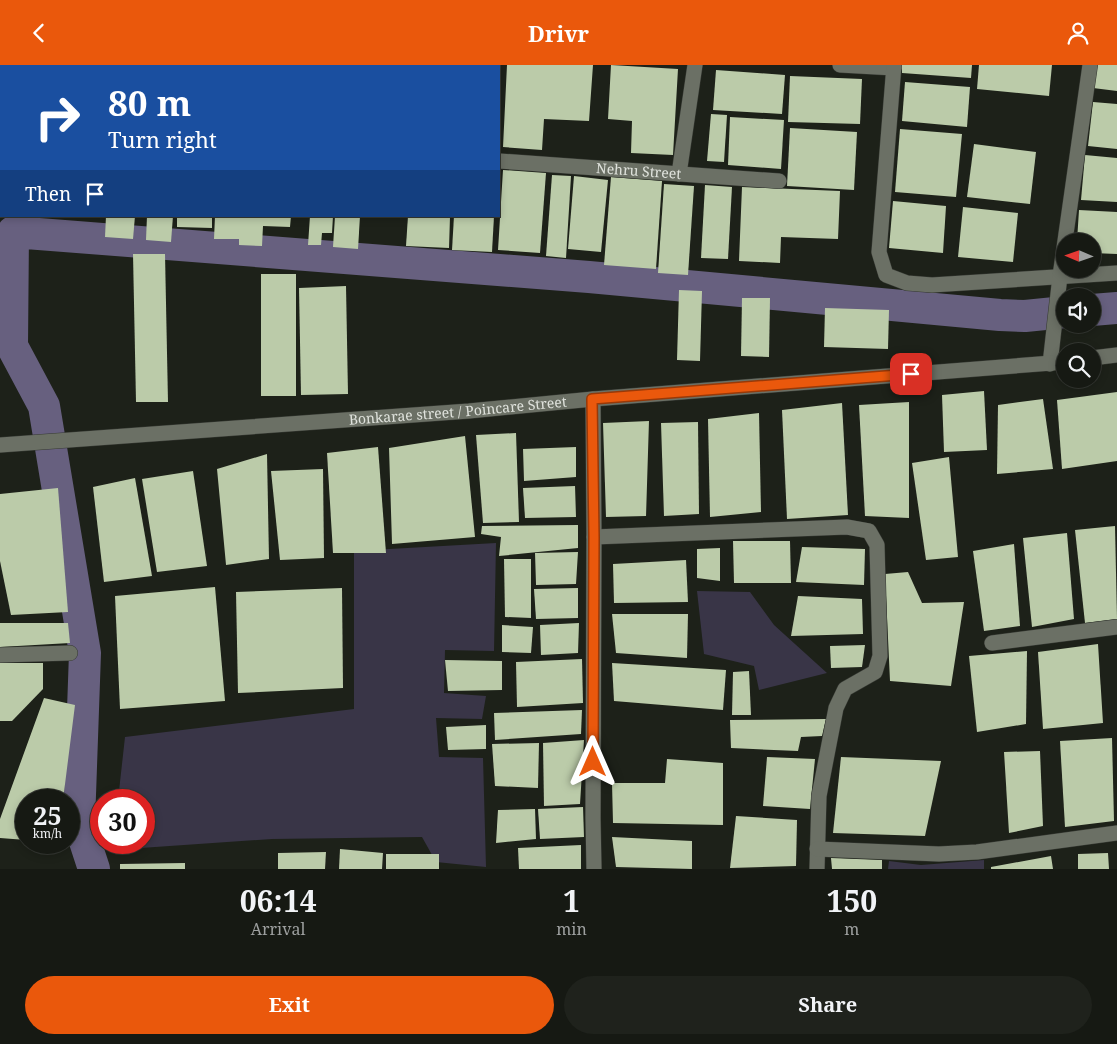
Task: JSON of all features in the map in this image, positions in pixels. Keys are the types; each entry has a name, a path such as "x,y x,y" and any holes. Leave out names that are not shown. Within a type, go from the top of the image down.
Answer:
{"street":[{"path":"679,174 695,65"},
{"path":"840,65 894,67 879,251 886,275 907,283 932,285 1056,277"},
{"path":"1066,233 1090,65"},
{"name":"Nehru Street","path":"500,161 779,181"},
{"path":"1101,274 1117,273"},
{"path":"1055,362 1060,278"},
{"path":"1101,357 1117,355"},
{"name":"Bonkarae street / Poincare Street","path":"2,445 469,411 592,399 1055,362"},
{"path":"592,399 594,869"},
{"path":"594,537 847,527 869,531 877,545 880,656 875,672 845,689 836,708 819,795 817,869"},
{"path":"992,643 1117,627"},
{"path":"0,655 70,653"},
{"path":"817,849 939,854 977,853 1117,833"}],"shaded area":[{"path":"496,543 494,651 445,650 444,693 486,696 482,719 436,718 439,757 483,758 486,867 436,862 422,837 272,839 155,847 155,789 119,789 125,737 354,709 354,551"},
{"path":"697,591 750,592 774,625 827,673 759,690 754,666 704,654"},
{"path":"984,860 984,869 888,869 889,861 921,865"}],"building":[{"path":"507,65 593,65 589,121 544,119 542,150 503,147"},
{"path":"611,65 678,69 673,155 631,153 632,121 608,119"},
{"path":"902,65 972,65 971,78 902,73"},
{"path":"979,65 1052,65 1049,96 977,89"},
{"path":"1096,65 1117,65 1117,91 1093,88"},
{"path":"716,70 785,75 782,114 713,110"},
{"path":"790,76 862,79 860,124 788,122"},
{"path":"905,82 970,87 967,127 902,121"},
{"path":"1093,102 1117,104 1117,149 1088,146"},
{"path":"711,114 727,115 724,162 707,161"},
{"path":"730,117 784,120 781,169 728,165"},
{"path":"790,128 857,132 854,190 787,186"},
{"path":"900,129 962,134 956,197 895,192"},
{"path":"974,144 1036,152 1030,204 967,197"},
{"path":"1085,155 1117,158 1117,202 1081,200"},
{"path":"503,170 546,173 540,253 498,250"},
{"path":"552,175 571,176 566,258 546,256"},
{"path":"574,176 608,180 601,252 568,249"},
{"path":"611,177 662,181 656,269 604,265"},
{"path":"664,184 694,186 688,275 658,273"},
{"path":"705,185 732,187 728,259 701,258"},
{"path":"742,187 840,191 838,239 781,237 780,263 739,261"},
{"path":"893,201 946,206 943,253 889,248"},
{"path":"963,207 1018,213 1013,262 958,257"},
{"path":"1079,210 1117,212 1117,254 1101,253 1101,233 1078,233"},
{"path":"106,217 135,217 133,239 105,237"},
{"path":"147,217 173,217 171,242 146,240"},
{"path":"177,217 212,217 212,228 177,227"},
{"path":"215,217 291,217 290,227 263,226 262,246 239,245 239,239 214,239"},
{"path":"310,217 333,217 332,233 322,233 321,245 308,245"},
{"path":"335,217 360,217 358,249 333,247"},
{"path":"408,217 450,217 449,248 406,246"},
{"path":"454,217 494,217 492,252 452,250"},
{"path":"133,254 165,254 168,402 136,402"},
{"path":"261,274 296,274 296,396 261,396"},
{"path":"346,286 348,394 301,395 299,288"},
{"path":"679,290 702,291 700,361 677,360"},
{"path":"742,298 770,298 769,357 741,356"},
{"path":"825,308 889,310 888,349 824,347"},
{"path":"984,391 987,450 944,452 942,395"},
{"path":"1117,392 1117,461 1062,469 1057,400"},
{"path":"1043,399 1053,469 997,474 998,405"},
{"path":"909,402 909,518 865,516 859,405"},
{"path":"842,403 848,515 787,519 782,410"},
{"path":"759,413 761,512 710,517 708,419"},
{"path":"649,421 646,516 606,517 603,423"},
{"path":"698,422 699,514 664,516 661,423"},
{"path":"516,433 519,522 483,523 476,435"},
{"path":"465,436 475,537 392,544 389,448"},
{"path":"378,447 386,553 333,553 327,453"},
{"path":"576,447 576,477 524,481 523,449"},
{"path":"267,454 269,559 226,565 217,469"},
{"path":"949,457 958,557 926,560 912,463"},
{"path":"323,469 324,558 280,560 271,471"},
{"path":"193,471 207,566 157,572 142,479"},
{"path":"135,478 152,576 104,582 93,487"},
{"path":"575,486 576,517 525,518 523,488"},
{"path":"58,488 68,612 11,615 0,561 0,494"},
{"path":"578,525 578,548 499,556 501,537 481,534 482,526"},
{"path":"1115,526 1117,619 1085,623 1075,530"},
{"path":"1067,533 1074,619 1032,627 1023,538"},
{"path":"733,541 790,541 791,583 734,583"},
{"path":"1014,544 1020,626 984,631 973,551"},
{"path":"802,547 865,549 864,585 796,582"},
{"path":"720,548 720,581 697,578 697,549"},
{"path":"578,552 576,584 536,585 535,553"},
{"path":"504,559 531,559 531,618 505,617"},
{"path":"686,560 688,602 614,603 613,564"},
{"path":"908,572 922,603 964,602 951,686 890,681 885,574"},
{"path":"215,587 225,701 120,709 115,596"},
{"path":"342,588 343,688 238,693 236,592"},
{"path":"578,588 578,618 536,619 534,589"},
{"path":"798,596 862,599 863,634 791,636"},
{"path":"612,614 688,614 687,658 616,653"},
{"path":"0,623 68,623 70,643 0,647"},
{"path":"579,623 578,653 541,655 540,625"},
{"path":"502,625 533,627 531,653 502,652"},
{"path":"1098,644 1103,723 1043,729 1038,652"},
{"path":"865,645 862,667 831,668 830,646"},
{"path":"1027,651 1026,724 977,732 969,656"},
{"path":"582,659 583,703 517,707 516,662"},
{"path":"445,660 502,661 502,690 448,691"},
{"path":"0,663 43,663 43,689 12,721 0,721"},
{"path":"612,663 726,670 723,710 614,701"},
{"path":"749,671 751,715 732,715 733,672"},
{"path":"44,698 75,705 64,789 15,789 15,839 0,838 0,819"},
{"path":"582,710 581,734 495,740 494,713"},
{"path":"826,719 822,736 801,737 798,751 731,748 730,720"},
{"path":"486,725 486,749 448,750 446,727"},
{"path":"1112,738 1114,821 1065,827 1060,741"},
{"path":"584,740 580,804 544,806 543,743"},
{"path":"539,743 538,788 495,786 492,744"},
{"path":"1040,751 1043,826 1009,833 1004,752"},
{"path":"767,757 815,759 810,809 763,806"},
{"path":"841,757 941,761 925,836 833,833"},
{"path":"667,759 723,763 723,825 613,823 612,783 665,783"},
{"path":"583,807 584,837 540,839 538,809"},
{"path":"535,809 536,839 496,843 498,810"},
{"path":"736,816 797,820 796,866 730,868"},
{"path":"612,837 692,841 692,869 616,867"},
{"path":"581,845 581,869 519,869 518,848"},
{"path":"340,849 383,853 382,869 339,869"},
{"path":"326,852 325,869 278,869 278,853"},
{"path":"1108,853 1109,869 1078,869 1078,854"},
{"path":"386,854 439,854 439,869 386,869"},
{"path":"1051,856 1053,869 991,869 991,867"},
{"path":"831,858 882,860 882,869 832,869"},
{"path":"185,863 185,869 120,869 120,864"}],"waterway":[{"path":"94,869 79,823 85,653 44,406 12,346 13,232 589,277 1000,315 1025,316 1056,313"},
{"path":"1101,309 1117,308"}],"route":[{"path":"593,762 594,537 592,399 911,374"}]}
